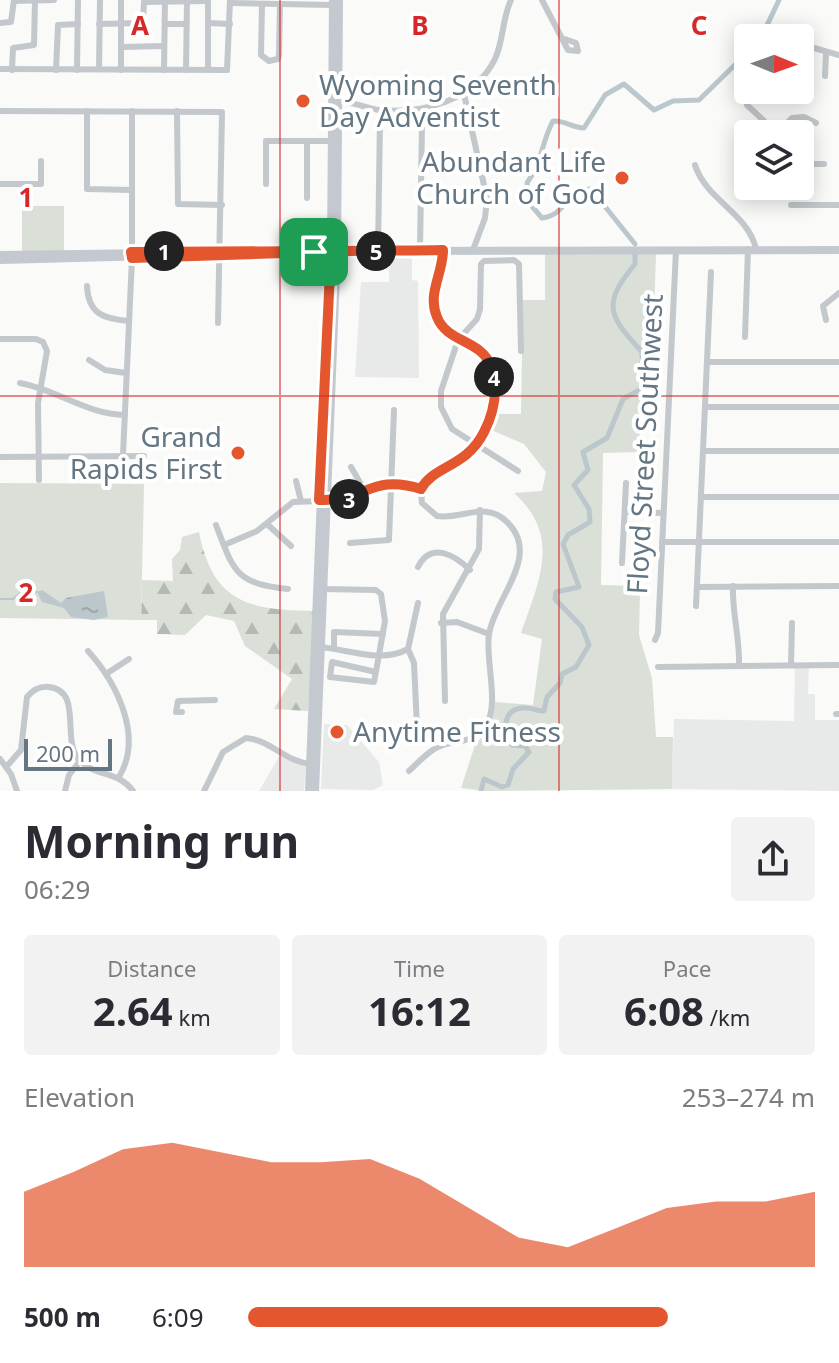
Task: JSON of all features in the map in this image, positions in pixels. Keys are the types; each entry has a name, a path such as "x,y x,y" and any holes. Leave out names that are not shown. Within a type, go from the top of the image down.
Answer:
{"main road":[{"path":"312,791 334,251 336,3"},
{"path":"0,258 420,250 839,250"},
{"path":"318,647 327,590 322,500"}],"street":[{"path":"0,23 11,22 14,0 54,0"},
{"path":"12,70 13,48 34,45 35,0"},
{"path":"77,70 78,0"},
{"path":"99,69 100,0"},
{"path":"121,0 121,70"},
{"path":"164,70 165,0"},
{"path":"99,24 143,23 144,2 208,0 208,70"},
{"path":"335,101 379,110 413,109 464,94 486,73 497,55 502,20 511,0"},
{"path":"542,0 565,39"},
{"path":"186,70 187,1"},
{"path":"0,69 228,69 230,2 336,3"},
{"path":"262,4 262,59 278,59 280,4"},
{"path":"208,23 230,24"},
{"path":"56,70 58,25 78,24"},
{"path":"165,24 186,24"},
{"path":"121,47 164,46"},
{"path":"814,49 839,55"},
{"path":"825,76 826,54"},
{"path":"464,94 487,199 485,218 473,250"},
{"path":"747,104 763,120"},
{"path":"0,111 222,112 218,323"},
{"path":"87,111 87,189 131,190"},
{"path":"123,455 131,255 132,111"},
{"path":"177,111 178,204 222,205"},
{"path":"378,251 380,119"},
{"path":"420,250 422,124"},
{"path":"266,184 266,141 335,141"},
{"path":"307,141 307,198"},
{"path":"0,184 41,184 41,161"},
{"path":"814,164 824,164"},
{"path":"695,165 709,187 747,225 752,249 745,337"},
{"path":"791,205 839,205"},
{"path":"421,489 431,476 459,463 477,445 492,414 495,381 480,351 458,340 438,320 434,309 434,290 443,250"},
{"name":"Floyd Street Southwest","path":"655,640 676,250"},
{"path":"518,471 452,429 441,407 441,391 458,340 477,319 484,261 514,260 519,264 521,351"},
{"path":"696,606 711,272"},
{"path":"87,286 89,302 97,314 107,319 129,321"},
{"path":"826,320 823,306 839,293"},
{"path":"0,339 36,339 43,342 47,351 40,387 39,480"},
{"path":"89,360 105,370 126,373"},
{"path":"708,362 839,362"},
{"path":"20,383 40,387 99,413 125,415"},
{"path":"706,407 839,407"},
{"path":"350,543 389,540 394,410"},
{"path":"704,451 839,451"},
{"path":"0,457 144,456"},
{"path":"351,467 365,491"},
{"path":"296,481 301,501"},
{"path":"224,545 267,524 284,507 301,501 347,500 376,485 392,483 421,489"},
{"path":"622,563 627,512 626,483"},
{"path":"409,771 436,747 465,742 486,725 492,709 487,663 489,634 502,595 520,562 516,533 503,517 480,510 437,516 425,507 421,489"},
{"path":"701,497 839,497"},
{"path":"445,701 441,623 450,598 470,570 479,549 480,510"},
{"path":"627,512 663,513"},
{"path":"267,524 291,546"},
{"path":"216,525 233,568 245,580 288,589"},
{"path":"662,542 839,542"},
{"path":"418,567 425,556 440,552 459,558 470,570"},
{"path":"733,586 732,614 739,638 739,665"},
{"path":"697,587 839,586"},
{"path":"327,590 379,591 385,611 383,634 378,657 376,672 374,682 330,677 332,662 376,672"},
{"path":"417,727 414,663 408,649 418,603"},
{"path":"441,623 457,622 489,634"},
{"path":"791,665 792,623"},
{"path":"334,649 334,632 383,634"},
{"path":"318,647 378,657 408,649"},
{"path":"88,651 106,674 122,709 127,732 127,761 119,777"},
{"path":"106,674 129,659"},
{"path":"658,667 839,665"},
{"path":"7,766 21,750 27,697 43,687 59,689 67,700 70,741 80,761 95,770 119,777 133,791"},
{"path":"182,712 176,712 178,701 215,700"},
{"path":"204,791 223,752 246,738 268,743 294,762 314,764"},
{"path":"0,759 7,766 17,791"},
{"path":"65,791 69,775 80,761"}],"shaded area":[{"path":"389,255 412,255 412,280 418,281 419,378 355,377 361,282 389,282"},
{"path":"795,666 809,666 808,694 815,694 815,720 839,720 839,791 672,789 674,719 794,721"},
{"path":"324,724 347,725 379,762 383,785 373,790 321,789"},
{"path":"280,755 306,766 304,791 259,791"}],"green space":[{"path":"22,206 64,206 64,251 22,251"},
{"path":"545,254 656,254 652,370 641,409 639,452 603,453 601,585 640,586 639,635 652,678 656,737 673,737 672,789 486,791 461,788 475,745 492,725 495,702 533,705 542,639 521,633 539,577 542,542 529,509 514,493 542,491 546,472 524,444 489,429 494,414 521,414 523,300 545,300"},
{"path":"0,483 144,484 141,620 0,618"},
{"path":"199,532 214,575 238,598 253,605 315,611 308,711 274,709 292,679 245,646 234,621 206,615 185,635 157,634 157,620 141,620 142,580 173,581 172,559 180,550 182,537"}],"water":[{"path":"42,590 61,603 66,598 104,591 108,617 94,620 71,617 64,608 42,602 37,592"}],"waterway":[{"path":"768,24 779,0"},
{"path":"635,244 591,189 573,190 561,208 548,217 542,218 530,204 527,183 553,121 584,128 605,95 624,84 654,110 673,101 699,100 734,66"},
{"path":"481,791 484,779 502,787 508,785 513,769 529,752 525,746 512,745 507,734 506,722 511,712 523,708 544,711 547,697 560,683 562,674 576,667 589,645 582,627 555,599 556,592 579,587 563,544 568,535 590,522 589,509 574,485 588,470 583,452 607,438 623,399 643,388 642,352 622,329 613,310 617,290 635,264 635,255"},
{"path":"0,599 13,599 25,589 37,592"}],"place":[{"name":"Wyoming Seventh Day Adventist","path":"303,101"},
{"name":"Abundant Life Church of God","path":"622,178"},
{"name":"Grand Rapids First","path":"238,453"},
{"name":"Anytime Fitness","path":"337,732"}],"route":[{"path":"314,252 302,255 132,258 131,252 331,251 319,500 347,500 382,483 400,483 421,489 431,476 459,463 477,445 490,421 495,395 495,381 489,362 480,351 446,330 434,309 434,290 442,267 443,250 352,251 314,252"}]}
